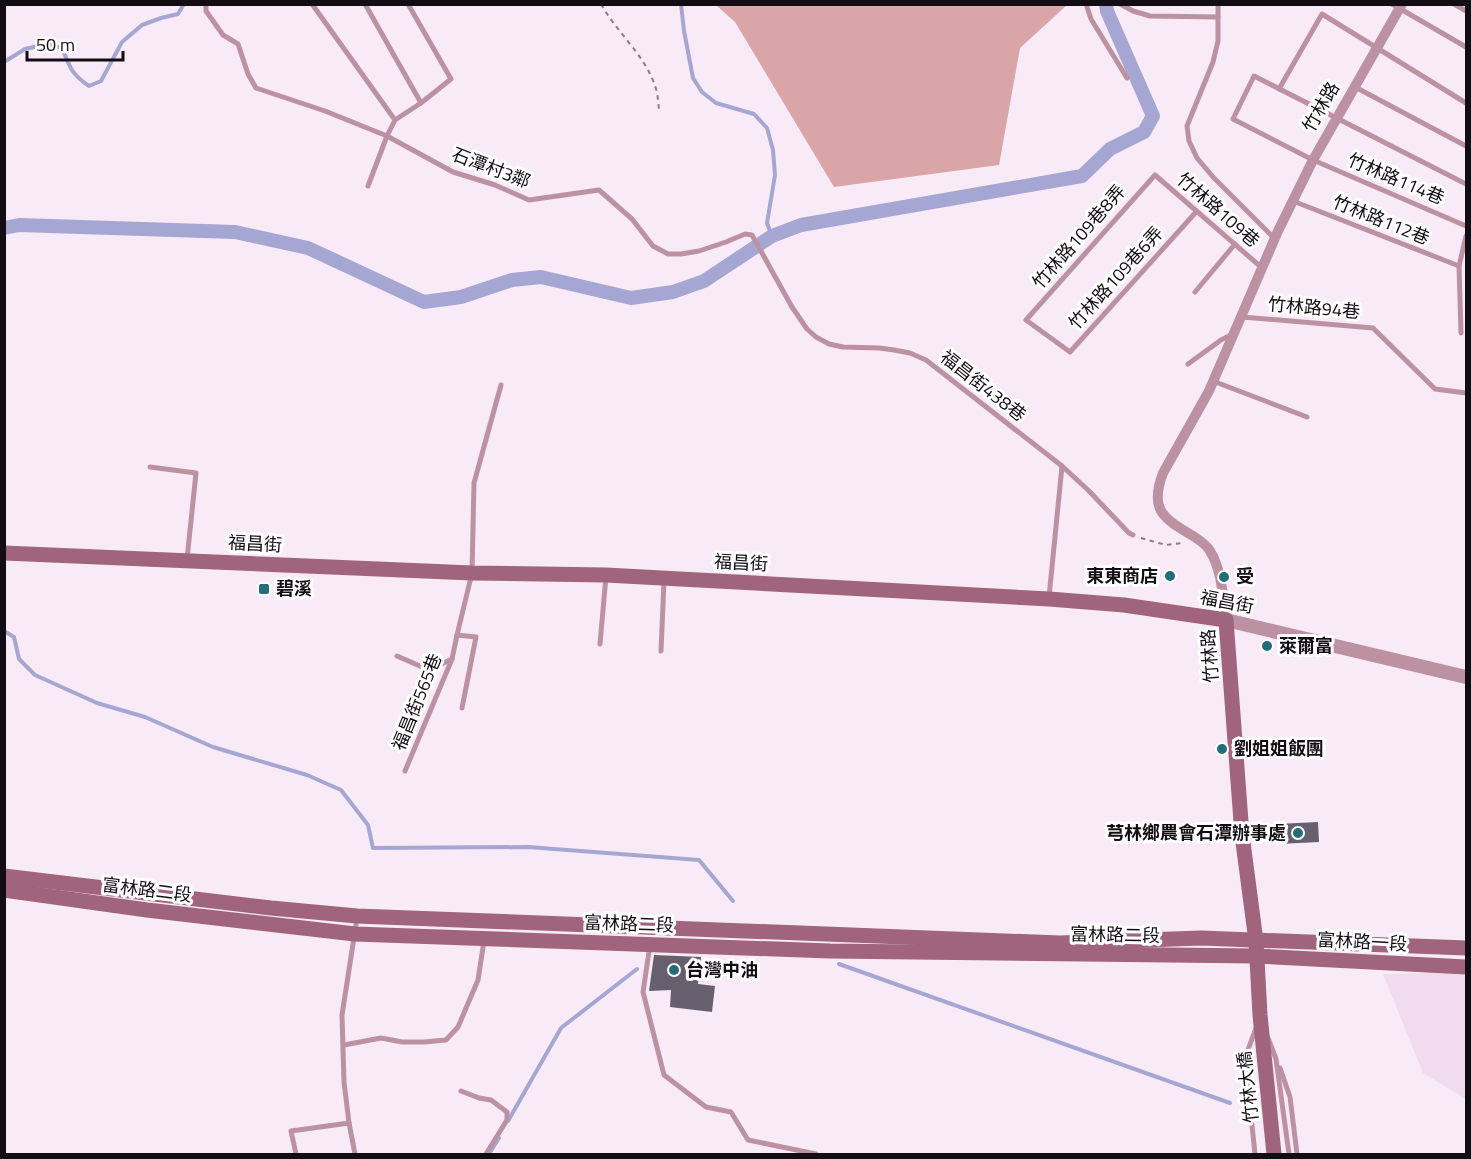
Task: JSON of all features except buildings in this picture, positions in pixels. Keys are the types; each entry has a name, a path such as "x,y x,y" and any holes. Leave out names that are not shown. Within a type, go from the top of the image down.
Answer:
{"main road":[{"name":"福昌街","path":"4,553 472,573 606,575 1048,598 1124,605 1226,620"},
{"name":"竹林路","path":"1226,620 1242,835 1256,941 1260,1015"},
{"name":"富林路二段","path":"4,876 225,903 357,916 1060,944 1201,938 1256,941"},
{"name":"富林路二段","path":"4,890 355,934 830,951 1256,956"},
{"path":"224,919 225,903"},
{"name":"富林路一段","path":"1256,941 1467,948"},
{"name":"富林路一段","path":"1256,956 1467,967"},
{"name":"竹林大橋","path":"1260,1015 1274,1155"}],"street":[{"name":"竹林路","path":"1226,620 1217,566 1210,550 1202,541 1168,520 1160,512 1158,486 1213,381 1276,235 1313,160 1377,48 1398,6"},
{"name":"福昌街","path":"1226,620 1467,677"},
{"path":"718,947 720,930"}],"lane":[{"name":"石潭村3鄰","path":"206,4 207,11 223,35 238,45 248,74 256,88 325,111 387,136 453,172 495,185 528,200 599,190 632,219 653,246 668,254 699,251 745,234 752,235 777,279"},
{"path":"312,4 395,120"},
{"path":"365,4 421,103"},
{"path":"368,186 395,120 451,79 408,4"},
{"path":"1086,4 1090,19 1127,78"},
{"path":"1120,4 1132,11 1150,16 1218,17"},
{"path":"1218,4 1218,41 1213,62 1187,126 1189,141 1197,158 1213,177 1276,235"},
{"path":"1454,4 1467,11"},
{"path":"1398,6 1467,47"},
{"path":"1467,103 1322,14 1279,88 1467,184"},
{"name":"竹林路114巷","path":"1279,88 1254,76 1233,119 1313,160 1467,226"},
{"path":"1355,87 1467,146"},
{"name":"竹林路109巷","path":"1155,175 1263,268"},
{"name":"竹林路109巷8弄","path":"1026,320 1155,175"},
{"name":"竹林路112巷","path":"1293,201 1459,267"},
{"name":"竹林路109巷6弄","path":"1026,320 1070,352 1197,211"},
{"path":"1461,333 1459,267 1467,236"},
{"path":"1195,292 1235,244"},
{"name":"福昌街438巷","path":"777,279 792,307 807,329 816,337 829,344 843,347 894,350 910,353 926,360 1062,466 1133,535"},
{"name":"竹林路94巷","path":"1242,317 1373,328 1435,389 1467,393"},
{"path":"1188,364 1221,339 1234,334"},
{"path":"1213,381 1307,417"},
{"name":"福昌街565巷","path":"405,771 452,659 472,573 474,483 501,385"},
{"path":"1048,598 1062,466"},
{"path":"150,467 196,472 187,561"},
{"path":"600,644 606,575"},
{"path":"661,651 665,578"},
{"path":"457,635 476,637 462,708"},
{"path":"397,656 429,670 452,659"},
{"path":"354,1155 344,1082 342,1015 357,916"},
{"path":"652,928 643,992 664,1076 706,1107 730,1112 748,1140 816,1155"},
{"path":"344,1045 381,1038 413,1042 446,1040 458,1027 478,980 484,939"},
{"path":"1260,1015 1290,1097 1297,1155"},
{"path":"1255,1155 1245,1058 1260,1015"},
{"path":"1276,1059 1289,1155"},
{"path":"461,1091 491,1100 507,1112 507,1120 486,1155"},
{"path":"296,1155 291,1131 349,1123"}],"path":[{"path":"601,4 609,19 646,67 656,87 659,109"},
{"path":"1133,535 1166,545 1202,541"}],"shaded area":[{"path":"716,5 1067,5 1020,48 999,165 834,187 735,22"},
{"path":"1466,972 1466,1099 1423,1073 1383,974"}],"waterway":[{"path":"4,62 25,49 48,44 62,48 72,70 89,86 101,81 122,42 142,25 178,14 184,4"},
{"path":"681,4 693,78 702,92 716,103 754,114 767,128 773,150 775,175 767,223 772,236"},
{"path":"4,228 19,225 235,232 308,248 424,302 461,297 512,280 541,277 631,298 673,292 704,281 772,236 801,225 1082,176 1110,149 1144,132 1153,116 1106,4"},
{"path":"4,631 14,637 19,659 35,675 97,703 145,717 213,747 307,775 341,790 368,825 373,848 528,847 699,860 733,901"},
{"path":"839,964 1230,1103"},
{"path":"508,1121 561,1028 637,969"},
{"path":"489,1154 499,1138"}],"place":[{"name":"東東商店","path":"1170,576"},
{"name":"受","path":"1224,577"},
{"name":"碧溪","path":"264,589"},
{"name":"萊爾富","path":"1267,646"},
{"name":"劉姐姐飯團","path":"1222,749"},
{"name":"芎林鄉農會石潭辦事處","path":"1298,833"},
{"name":"台灣中油","path":"674,970"}]}
